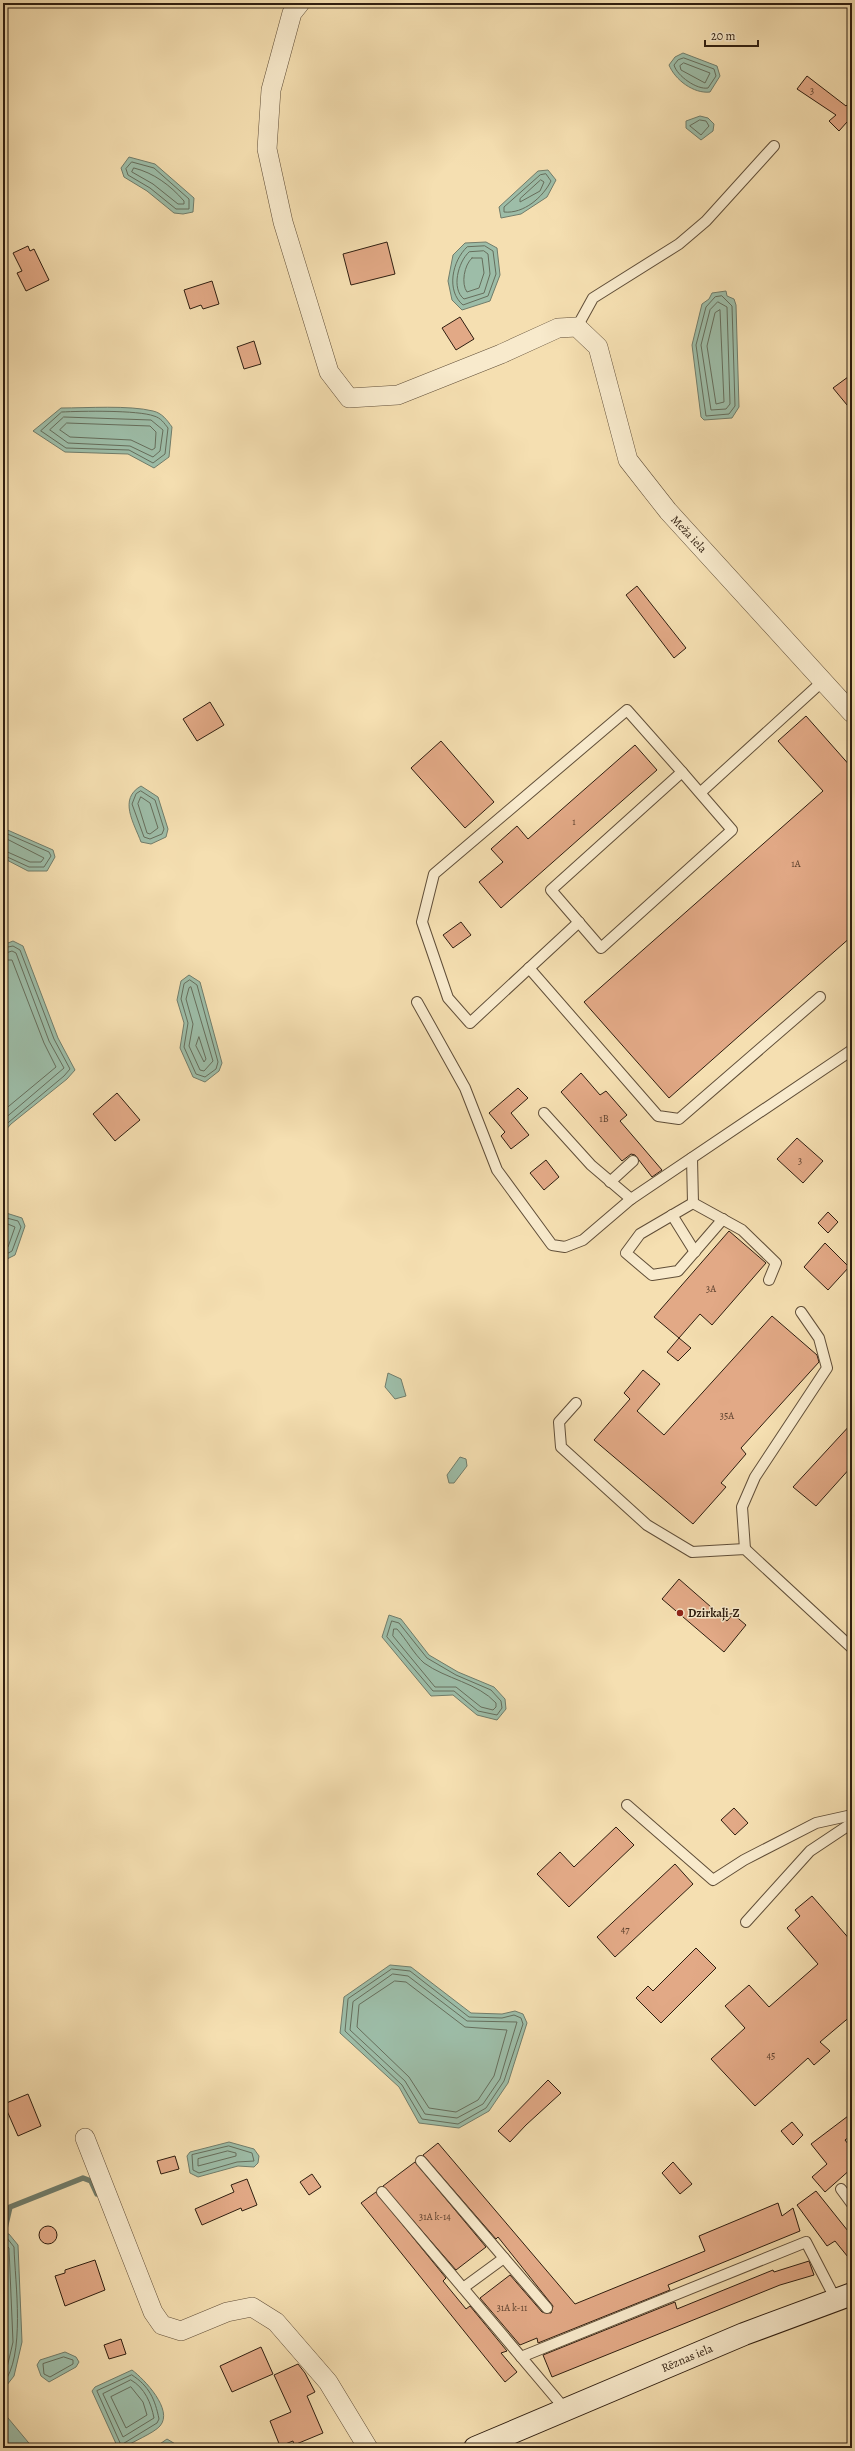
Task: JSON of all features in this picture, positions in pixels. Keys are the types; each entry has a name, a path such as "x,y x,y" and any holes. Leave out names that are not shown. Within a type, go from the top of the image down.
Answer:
{"main road":[{"name":"Rēznas iela","path":"475,2448 744,2334 844,2297"}],"street":[{"path":"300,3 292,13 271,90 267,149 283,222 329,372 349,398 398,396 501,354 558,328 577,328"},
{"name":"Meža iela","path":"577,328 598,347 628,460 668,511 824,680 852,713"},
{"path":"85,2138 153,2312 162,2325 181,2331 228,2312 252,2307 276,2322 328,2382 368,2448"}],"lane":[{"path":"577,328 594,298 679,244 706,221 774,146"},
{"path":"700,792 824,680"},
{"path":"579,922 470,1023 448,998 422,922 434,874 627,710 700,792 732,830 601,948 579,922 551,890 682,772"},
{"path":"529,968 658,1116 679,1119 820,997"},
{"path":"417,1002 465,1088 497,1170 552,1245 565,1247 583,1240 631,1199 852,1050"},
{"path":"544,1113 590,1166 631,1199"},
{"path":"692,1158 693,1203"},
{"path":"610,1182 633,1161"},
{"path":"693,1203 640,1234 626,1253 652,1276 678,1271 723,1220"},
{"path":"693,1203 742,1230 776,1263 769,1280"},
{"path":"672,1215 695,1252"},
{"path":"801,1312 819,1338 827,1368 755,1477 742,1507 746,1549 852,1648"},
{"path":"576,1403 559,1422 561,1447 646,1525 692,1552 746,1549"},
{"path":"627,1805 713,1880 744,1860 816,1823 852,1815"},
{"path":"746,1922 810,1851 852,1823"},
{"path":"421,2161 547,2308"},
{"path":"841,2189 852,2204"},
{"path":"382,2192 565,2409"},
{"path":"521,2357 806,2242 844,2297"},
{"path":"463,2288 504,2258"}],"water":[{"path":"683,53 717,66 720,76 710,92 698,91 686,85 680,81 672,71 669,65 675,57"},
{"path":"700,116 708,118 714,124 713,131 701,140 686,128 686,121"},
{"path":"129,157 155,164 194,198 193,212 183,214 174,213 147,191 124,177 121,168"},
{"path":"548,170 556,180 547,197 521,214 501,218 499,207 538,171"},
{"path":"486,242 497,248 500,275 490,301 462,310 452,300 448,281 453,255 465,243"},
{"path":"726,291 727,296 734,299 736,305 739,407 732,418 704,420 701,417 692,345 702,304 709,299 712,293"},
{"path":"120,407 143,409 159,413 172,427 169,457 154,468 128,454 65,452 33,431 61,408"},
{"path":"141,786 158,797 168,829 166,837 151,844 141,842 130,812 130,798 134,791"},
{"path":"3,828 53,850 55,857 47,871 28,871 3,858"},
{"path":"13,941 23,946 58,1038 75,1070 67,1079 11,1124 3,1133 3,945"},
{"path":"189,975 200,982 222,1063 219,1071 205,1082 193,1077 180,1048 184,1023 177,1000 181,981"},
{"path":"3,1212 22,1218 25,1226 15,1255 5,1260"},
{"path":"388,1373 401,1379 406,1396 395,1399 385,1387"},
{"path":"460,1457 466,1459 467,1466 454,1483 449,1483 447,1475"},
{"path":"389,1615 401,1619 429,1655 458,1672 494,1687 505,1699 506,1709 497,1720 477,1715 453,1695 431,1696 382,1637"},
{"path":"390,1965 411,1967 471,2013 502,2014 515,2011 523,2014 527,2023 508,2083 489,2111 459,2128 419,2123 399,2087 340,2033 344,1997"},
{"path":"229,2142 254,2149 259,2156 258,2163 254,2167 238,2166 198,2177 190,2173 187,2156 190,2152"},
{"path":"3,2233 9,2234 18,2245 22,2342 14,2376 3,2390"},
{"path":"65,2352 76,2357 79,2362 76,2367 49,2382 41,2376 37,2365 40,2360"},
{"path":"132,2370 150,2387 156,2395 163,2412 163,2419 160,2426 153,2432 123,2448 118,2448 92,2391 95,2387"},
{"path":"3,2412 33,2448 3,2448"},
{"path":"167,2439 182,2448 154,2448"}],"building":[{"path":"807,76 846,106 852,100 852,125 847,122 839,131 829,121 836,115 797,89"},
{"path":"387,242 395,274 351,285 343,254"},
{"path":"28,246 30,251 34,249 49,280 26,291 17,273 22,271 13,253"},
{"path":"212,281 219,304 203,309 201,305 190,309 184,290"},
{"path":"460,317 474,339 456,350 442,328"},
{"path":"254,341 261,364 244,369 237,347"},
{"path":"852,374 852,411 833,388"},
{"path":"637,586 686,648 674,658 626,595"},
{"path":"210,702 224,725 197,741 183,719"},
{"path":"806,716 852,768 852,936 669,1098 584,1002 823,791 778,741"},
{"path":"441,741 494,802 465,828 411,768"},
{"path":"635,745 657,770 501,908 479,882 503,862 491,849 517,826 528,839"},
{"path":"461,922 471,935 453,948 443,935"},
{"path":"581,1073 600,1095 606,1091 627,1115 620,1121 662,1170 652,1177 635,1155 631,1154 622,1161 561,1092"},
{"path":"518,1088 528,1098 511,1113 529,1135 511,1149 501,1136 505,1132 489,1113"},
{"path":"117,1093 140,1120 115,1141 93,1114"},
{"path":"797,1138 823,1161 803,1183 777,1159"},
{"path":"546,1160 559,1177 544,1190 530,1173"},
{"path":"828,1212 838,1222 828,1233 818,1223"},
{"path":"729,1231 766,1263 712,1325 700,1314 679,1338 654,1317"},
{"path":"825,1243 849,1267 828,1290 804,1267"},
{"path":"772,1316 817,1355 819,1362 741,1448 746,1454 721,1483 726,1487 693,1524 594,1440 630,1399 624,1393 643,1370 660,1384 637,1411 664,1435"},
{"path":"679,1338 691,1348 678,1361 667,1352"},
{"path":"852,1423 852,1466 816,1506 793,1487"},
{"path":"679,1579 727,1621 733,1614 746,1625 724,1652 662,1599"},
{"path":"734,1808 748,1823 735,1835 721,1820"},
{"path":"616,1827 634,1845 569,1907 537,1874 560,1852 574,1867"},
{"path":"675,1864 693,1884 615,1957 597,1937"},
{"path":"812,1896 852,1942 852,2015 820,2042 830,2051 814,2065 808,2058 755,2106 711,2059 745,2028 725,2006 749,1985 769,2007 818,1964 787,1928 800,1916 795,1910"},
{"path":"696,1948 716,1968 661,2023 636,1998 648,1986 653,1991"},
{"path":"548,2080 561,2093 510,2142 498,2131"},
{"path":"28,2094 41,2126 18,2136 4,2104"},
{"path":"852,2113 852,2135 845,2140 852,2149 852,2168 825,2192 812,2177 827,2164 811,2144"},
{"path":"792,2122 803,2135 793,2145 781,2131"},
{"path":"438,2143 575,2304 705,2251 699,2236 778,2203 782,2216 793,2208 800,2231 668,2285 670,2290 538,2343 537,2338 520,2345 480,2298 510,2275 542,2312 551,2313 553,2306 498,2237 496,2239 423,2155"},
{"path":"175,2156 179,2169 161,2174 157,2161"},
{"path":"415,2162 486,2247 456,2270 383,2186"},
{"path":"673,2162 692,2184 680,2194 662,2173"},
{"path":"312,2174 321,2187 309,2195 300,2182"},
{"path":"247,2179 257,2205 242,2211 241,2208 202,2225 195,2209 234,2192 231,2185"},
{"path":"816,2191 852,2236 852,2262 835,2241 827,2246 797,2205"},
{"path":"376,2192 446,2278 443,2281 466,2309 470,2306 507,2351 501,2353 517,2372 505,2382 361,2203"},
{"path":"48,2226 54,2229 57,2235 54,2241 48,2244 42,2241 39,2235 42,2229"},
{"path":"95,2260 105,2290 65,2306 55,2276 65,2273 65,2270"},
{"path":"809,2261 814,2275 780,2285 552,2377 543,2355 675,2302 677,2309 773,2270 774,2272"},
{"path":"121,2339 126,2354 109,2359 104,2345"},
{"path":"261,2347 273,2374 232,2392 220,2366"},
{"path":"298,2364 305,2373 315,2392 307,2396 323,2433 294,2445 293,2441 280,2446 270,2421 291,2412 274,2375"}],"waterway":[{"path":"4,2233 10,2207 83,2178 91,2181 97,2194"}],"place":[{"name":"Dzirkaļi-Z","path":"680,1613"}]}
